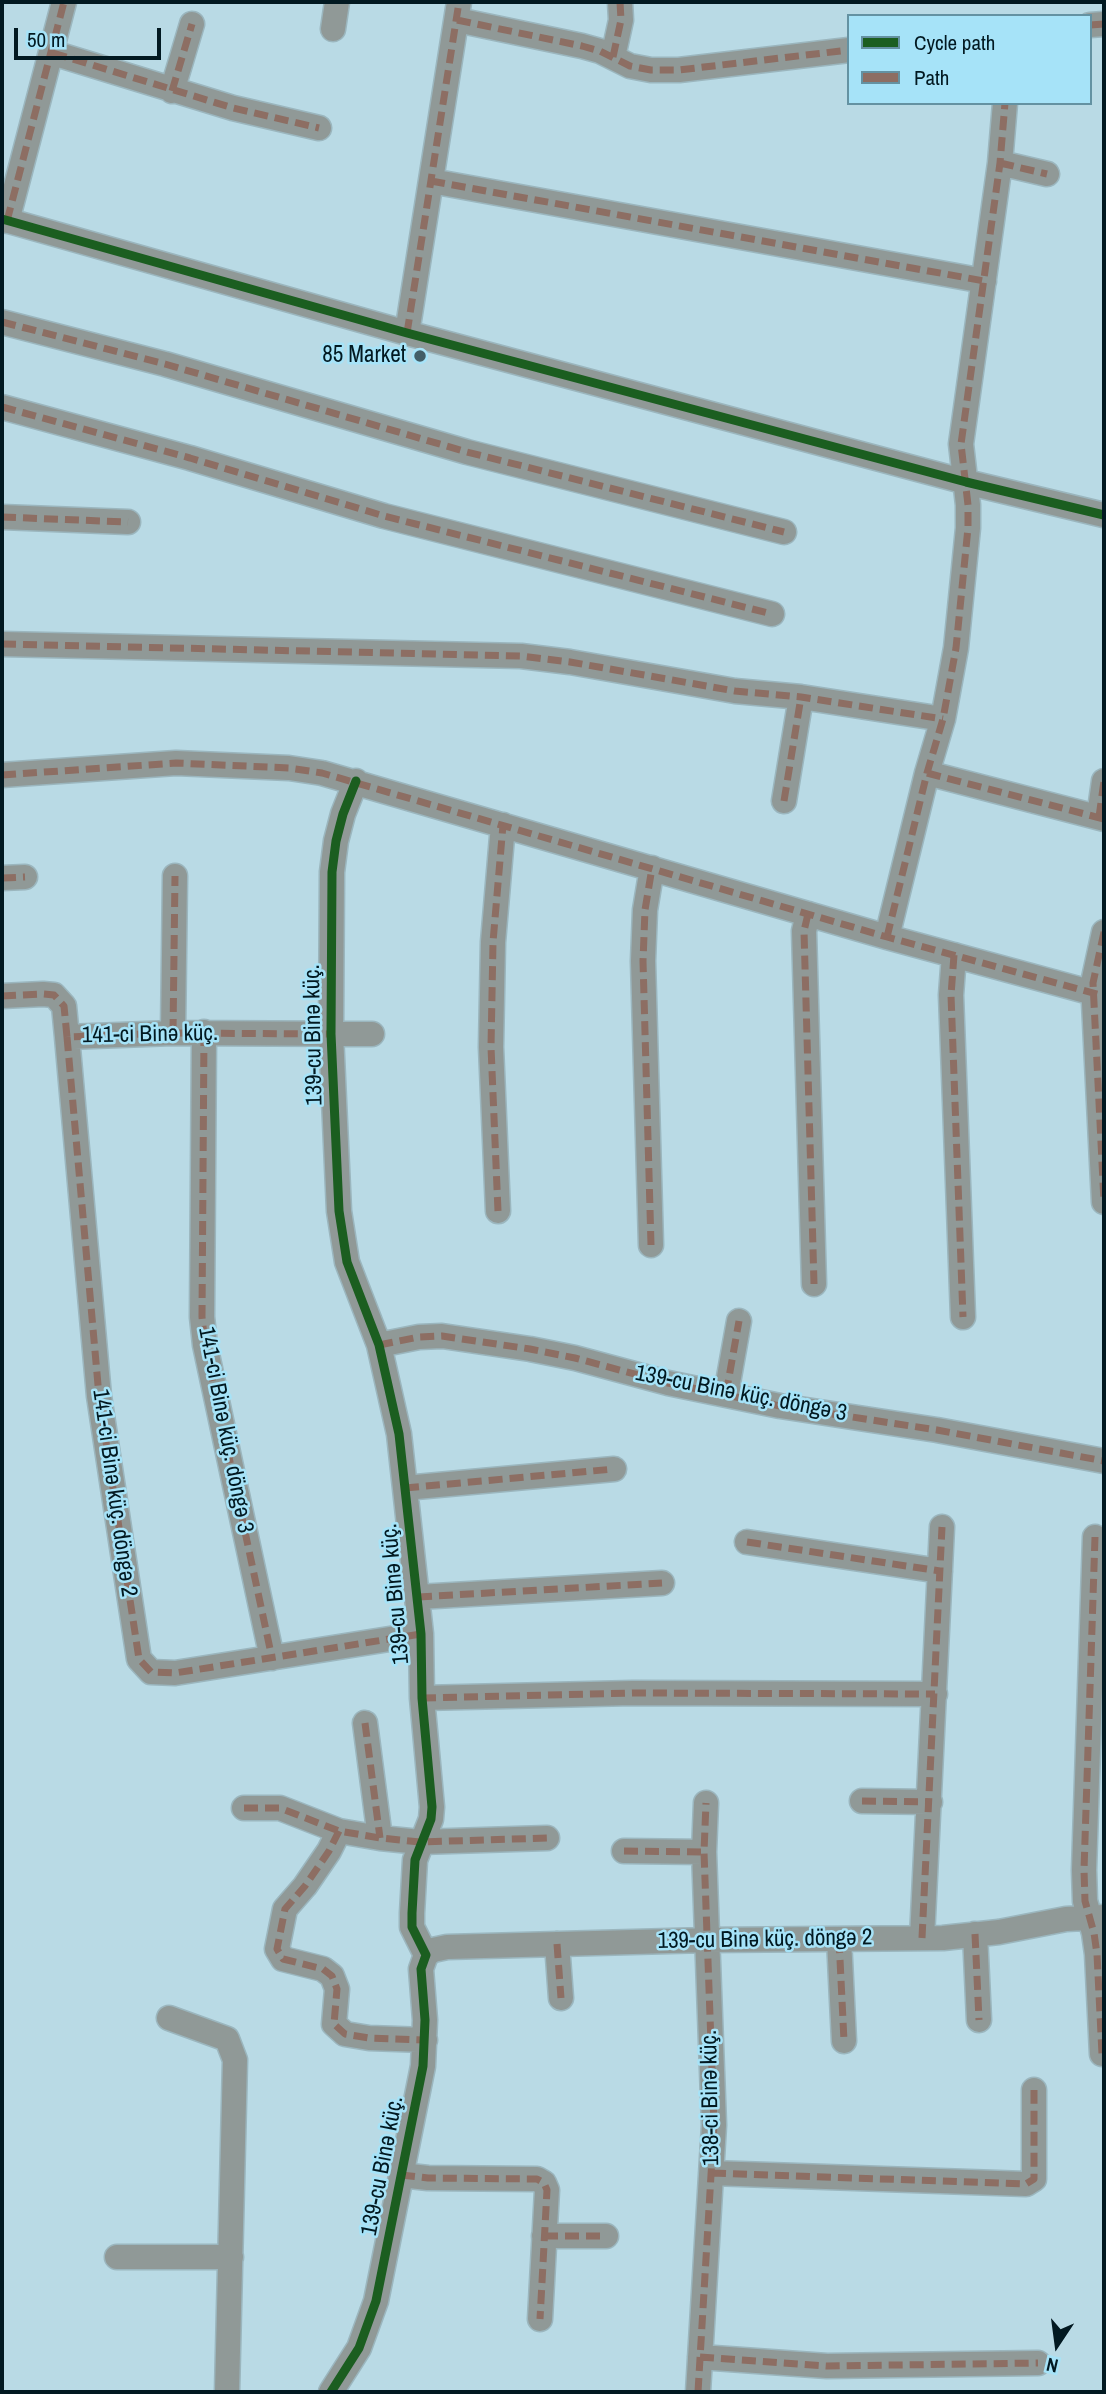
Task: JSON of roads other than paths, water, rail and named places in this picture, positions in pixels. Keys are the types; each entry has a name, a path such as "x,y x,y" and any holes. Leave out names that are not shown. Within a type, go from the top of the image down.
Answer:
{"street":[{"path":"64,2 53,53 5,220 407,334 966,482 1104,515"},
{"path":"333,29 337,2"},
{"path":"613,57 621,20 620,2"},
{"path":"407,334 458,11 582,46 630,66 651,70 847,50"},
{"path":"172,91 192,24"},
{"path":"53,53 172,91 318,128"},
{"path":"887,937 943,719 962,606 968,528 961,444 1000,163 1005,105"},
{"path":"1000,163 1046,174"},
{"path":"431,181 984,281"},
{"path":"2,322 165,363 467,452 784,532"},
{"path":"2,407 190,458 384,516 772,614"},
{"path":"2,517 128,522"},
{"path":"2,644 522,656 735,691 801,697 943,719"},
{"path":"784,801 801,697"},
{"path":"2,775 176,763 289,768 356,782 887,937 1099,995"},
{"path":"927,773 1102,818 1104,781"},
{"name":"139-cu Binə küç.","path":"331,2392 359,2348 369,2325 423,2066 425,2040 421,1969 426,1955 412,1927 415,1860 431,1819 432,1807 422,1698 418,1597 393,1404 379,1345 347,1262 341,1235 331,1034 332,872 343,814 356,782"},
{"path":"498,1211 491,1046 493,942 503,825"},
{"path":"651,1245 643,961 645,910 652,868"},
{"path":"173,1032 175,876"},
{"path":"808,914 804,930 814,1284"},
{"path":"1104,932 1094,974 1099,995 1104,1202"},
{"path":"954,955 951,995 962,1317"},
{"name":"141-ci Binə küç.","path":"2,996 43,993 54,995 64,1006 67,1037 173,1032 372,1034"},
{"name":"141-ci Binə küç. döngə 3","path":"204,1032 202,1317 205,1345 272,1658"},
{"name":"141-ci Binə küç. döngə 2","path":"67,1037 99,1396 139,1659 150,1672 175,1673 421,1634"},
{"path":"726,1394 740,1321"},
{"name":"139-cu Binə küç. döngə 3","path":"379,1345 419,1337 466,1339 575,1358 668,1383 780,1405 937,1430 1104,1461"},
{"path":"405,1488 614,1469"},
{"path":"922,1938 942,1527"},
{"path":"1094,1537 1084,1870 1085,1901 1096,1917 1094,1933 1102,2053"},
{"path":"747,1542 940,1571"},
{"path":"418,1597 662,1583"},
{"path":"422,1698 633,1693 935,1694"},
{"path":"365,1723 380,1838"},
{"path":"862,1801 930,1802"},
{"name":"138-ci Binə küç.","path":"698,2392 714,2125 704,1852 706,1803"},
{"path":"244,1808 280,1808 339,1831 420,1842 547,1838"},
{"path":"339,1831 305,1886 285,1909 277,1949 283,1959 323,1969 332,1976 337,1990 334,2024 345,2034 369,2038 425,2040"},
{"path":"624,1851 704,1852"},
{"name":"139-cu Binə küç. döngə 2","path":"426,1955 433,1950 447,1947 922,1938 975,1934 1096,1917"},
{"path":"975,1934 979,2020"},
{"path":"839,1939 844,2041"},
{"path":"557,1944 561,1998"},
{"path":"169,2018 227,2039 235,2060 227,2392"},
{"path":"712,2173 1026,2183 1034,2179 1034,2090"},
{"path":"401,2175 428,2178 537,2179 544,2183 547,2190 540,2319"},
{"path":"544,2236 606,2236"},
{"path":"117,2257 231,2258"},
{"path":"699,2357 827,2366 1038,2363"}],"place":[{"name":"85 Market","path":"420,356"}]}
